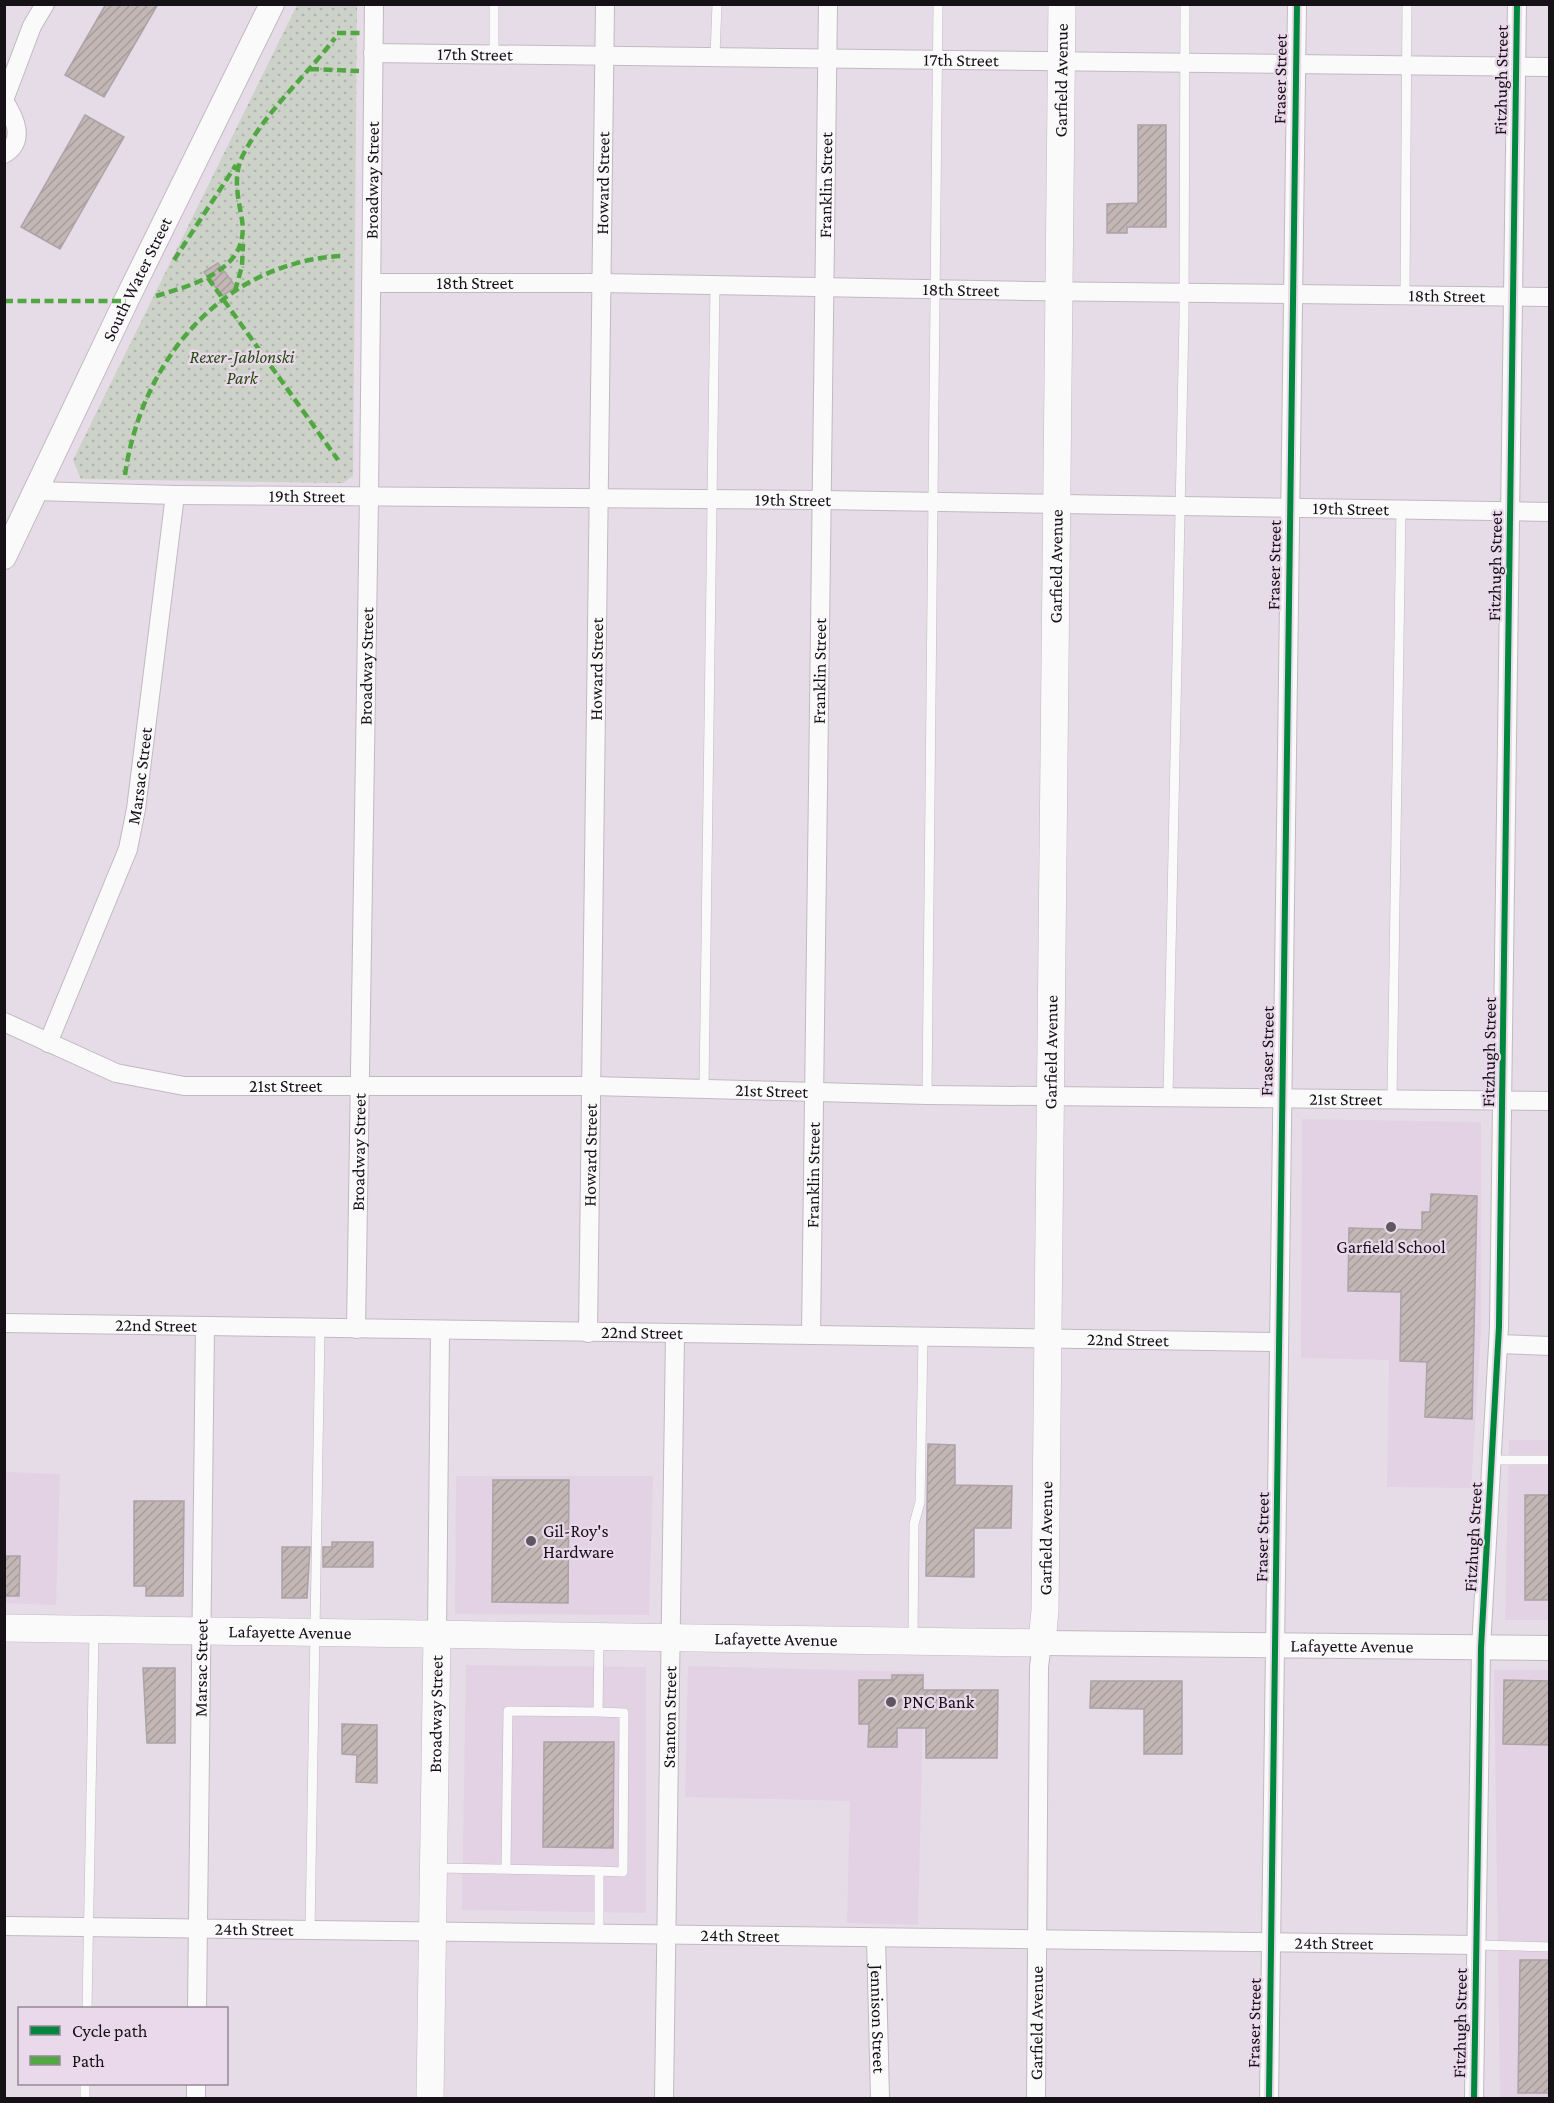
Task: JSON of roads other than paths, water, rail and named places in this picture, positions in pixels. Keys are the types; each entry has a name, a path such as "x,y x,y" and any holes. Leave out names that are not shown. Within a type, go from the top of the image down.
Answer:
{"main road":[{"name":"Garfield Avenue","path":"1042,1643 1045,1610 1046,1338 1058,504 1062,4"},
{"name":"Lafayette Avenue","path":"4,1628 1042,1643"},
{"name":"Broadway Street","path":"430,2098 437,1634"}],"street":[{"path":"4,154 11,150 16,141 17,130 15,117 4,100 32,26 45,4"},
{"name":"South Water Street","path":"4,557 272,4"},
{"name":"Broadway Street","path":"356,1329 374,4"},
{"name":"Howard Street","path":"588,1333 605,4"},
{"name":"Franklin Street","path":"811,1335 828,4"},
{"name":"Fraser Street","path":"1269,2098 1297,4"},
{"name":"Fitzhugh Street","path":"1474,2098 1481,1648 1499,1344 1517,4"},
{"name":"17th Street","path":"373,53 1061,59 1550,67"},
{"name":"18th Street","path":"371,283 602,283 1059,292 1292,292 1550,297"},
{"name":"19th Street","path":"35,491 175,495 822,500 1550,512"},
{"name":"Marsac Street","path":"48,1043 128,849 136,809 175,495"},
{"name":"21st Street","path":"4,1022 116,1073 150,1082 184,1086 592,1086 1050,1097 1282,1096 1550,1101"},
{"name":"22nd Street","path":"4,1323 675,1335 1280,1342"},
{"name":"Marsac Street","path":"197,2007 205,1327"},
{"name":"Broadway Street","path":"437,1634 440,1331"},
{"name":"Stanton Street","path":"664,2098 675,1335"},
{"path":"1499,1344 1550,1346"},
{"name":"Lafayette Avenue","path":"1042,1643 1550,1648"},
{"name":"Garfield Avenue","path":"1036,2098 1036,1938 1042,1643"},
{"name":"24th Street","path":"4,1926 1477,1945"},
{"name":"Jennison Street","path":"876,1938 879,2098"}],"lane":[{"path":"494,4 494,54"},
{"path":"715,57 717,4"},
{"path":"927,1095 938,4"},
{"path":"1168,1097 1181,506 1185,4"},
{"path":"1405,294 1407,4"},
{"path":"704,1089 715,285"},
{"path":"1392,1099 1401,509"},
{"path":"310,1931 320,1329"},
{"path":"914,1642 914,1524 920,1502 923,1337"},
{"path":"1492,1460 1550,1460"},
{"path":"87,2007 94,1629"},
{"path":"598,1712 599,1636"},
{"path":"434,1868 623,1872 624,1713 508,1711 506,1869"},
{"path":"599,1871 599,1933"},
{"path":"1477,1945 1550,1947"}],"place":[{"name":"Garfield School","path":"1391,1227"},
{"name":"Gil-Roy's Hardware","path":"531,1541"},
{"name":"PNC Bank","path":"891,1702"}],"park label":[{"name":"Rexer-Jablonski Park","path":"242,367"}]}
